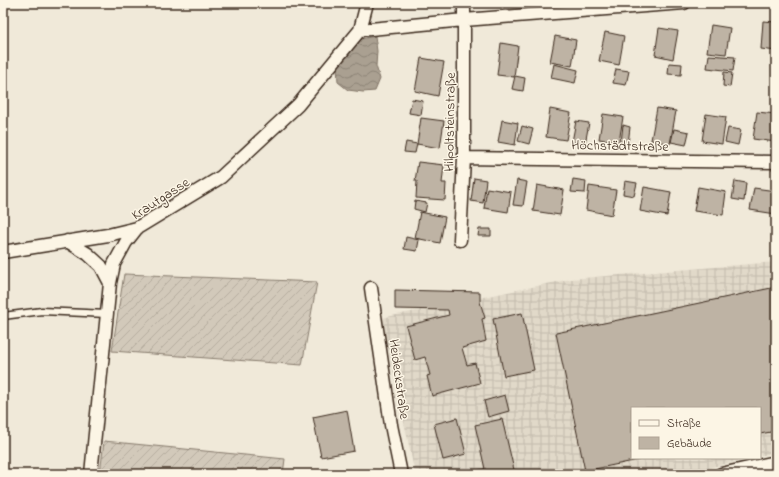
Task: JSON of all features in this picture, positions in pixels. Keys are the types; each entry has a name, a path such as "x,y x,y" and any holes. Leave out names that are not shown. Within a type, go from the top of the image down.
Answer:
{"street":[{"path":"367,3 360,30 464,20 684,3"},
{"name":"Hilpoltsteinstraße","path":"460,240 464,158 464,3"},
{"name":"Krautgasse","path":"91,474 110,283 114,264 126,242 137,228 221,177 298,105 360,30"},
{"name":"Höchstädtstraße","path":"464,158 776,162"},
{"path":"3,252 108,235 137,228"},
{"path":"67,241 88,254 101,266 110,283"},
{"name":"Heideckstraße","path":"371,288 392,426 401,474"},
{"path":"721,474 750,471 776,462"}],"lane":[{"path":"3,316 42,310 107,314"}],"shaded area":[{"path":"776,262 776,452 761,456 761,407 631,407 631,459 746,459 683,474 415,474 382,318 571,279"},
{"path":"124,274 317,282 302,365 112,351"},
{"path":"104,441 285,459 283,474 100,474"}],"water":[{"path":"375,36 377,51 376,66 380,79 375,91 363,92 348,90 338,82 337,66 352,47 361,39"}],"building":[{"path":"763,21 776,22 776,51 761,49"},
{"path":"711,25 730,28 726,54 707,52"},
{"path":"659,28 678,31 673,59 655,55"},
{"path":"605,32 624,36 619,65 599,61"},
{"path":"555,36 576,40 572,66 550,62"},
{"path":"501,43 518,46 514,77 497,75"},
{"path":"709,55 735,57 733,71 707,68"},
{"path":"421,58 444,62 438,96 415,91"},
{"path":"669,63 682,64 681,75 668,74"},
{"path":"554,64 578,70 575,83 551,78"},
{"path":"616,69 629,71 626,85 613,83"},
{"path":"724,72 732,73 730,87 723,86"},
{"path":"515,76 525,78 523,91 512,89"},
{"path":"412,99 423,101 421,115 409,113"},
{"path":"657,108 676,111 670,144 651,140"},
{"path":"550,109 571,113 566,140 546,137"},
{"path":"757,112 776,114 776,142 753,139"},
{"path":"603,114 623,117 619,142 599,139"},
{"path":"706,114 726,117 722,144 702,141"},
{"path":"421,118 444,121 440,148 417,144"},
{"path":"502,120 518,123 515,145 498,142"},
{"path":"576,121 589,123 585,144 572,142"},
{"path":"623,125 630,127 628,144 621,143"},
{"path":"522,126 533,129 529,144 518,141"},
{"path":"728,128 741,130 738,145 725,142"},
{"path":"674,129 689,132 686,145 671,142"},
{"path":"406,142 417,144 415,153 404,152"},
{"path":"418,162 444,165 442,183 446,183 445,200 416,198 417,181 415,181"},
{"path":"474,178 486,180 483,203 471,201"},
{"path":"573,179 586,181 585,193 571,192"},
{"path":"517,180 527,182 523,206 513,205"},
{"path":"625,181 637,183 634,196 623,194"},
{"path":"735,181 746,183 744,201 732,199"},
{"path":"537,185 564,190 560,215 533,211"},
{"path":"589,186 616,190 612,215 586,210"},
{"path":"644,187 671,192 667,216 640,211"},
{"path":"698,187 726,192 723,215 694,211"},
{"path":"487,188 511,192 508,212 484,208"},
{"path":"754,188 776,191 776,214 750,210"},
{"path":"415,201 427,203 425,212 414,209"},
{"path":"420,212 445,217 440,243 415,238"},
{"path":"479,229 491,229 491,236 478,236"},
{"path":"406,237 419,240 417,251 404,249"},
{"path":"776,287 776,431 761,434 761,407 631,407 631,459 643,459 585,471 556,333"},
{"path":"395,290 480,292 480,302 485,318 482,319 486,341 462,348 467,365 475,363 480,383 432,396 427,376 430,375 425,357 415,360 406,326 449,315 448,310 395,309"},
{"path":"522,313 534,370 504,376 493,319"},
{"path":"505,395 509,411 488,417 484,401"},
{"path":"347,410 354,451 321,457 313,417"},
{"path":"457,418 466,454 443,460 434,424"},
{"path":"502,419 515,474 460,474 485,469 475,425"}]}
